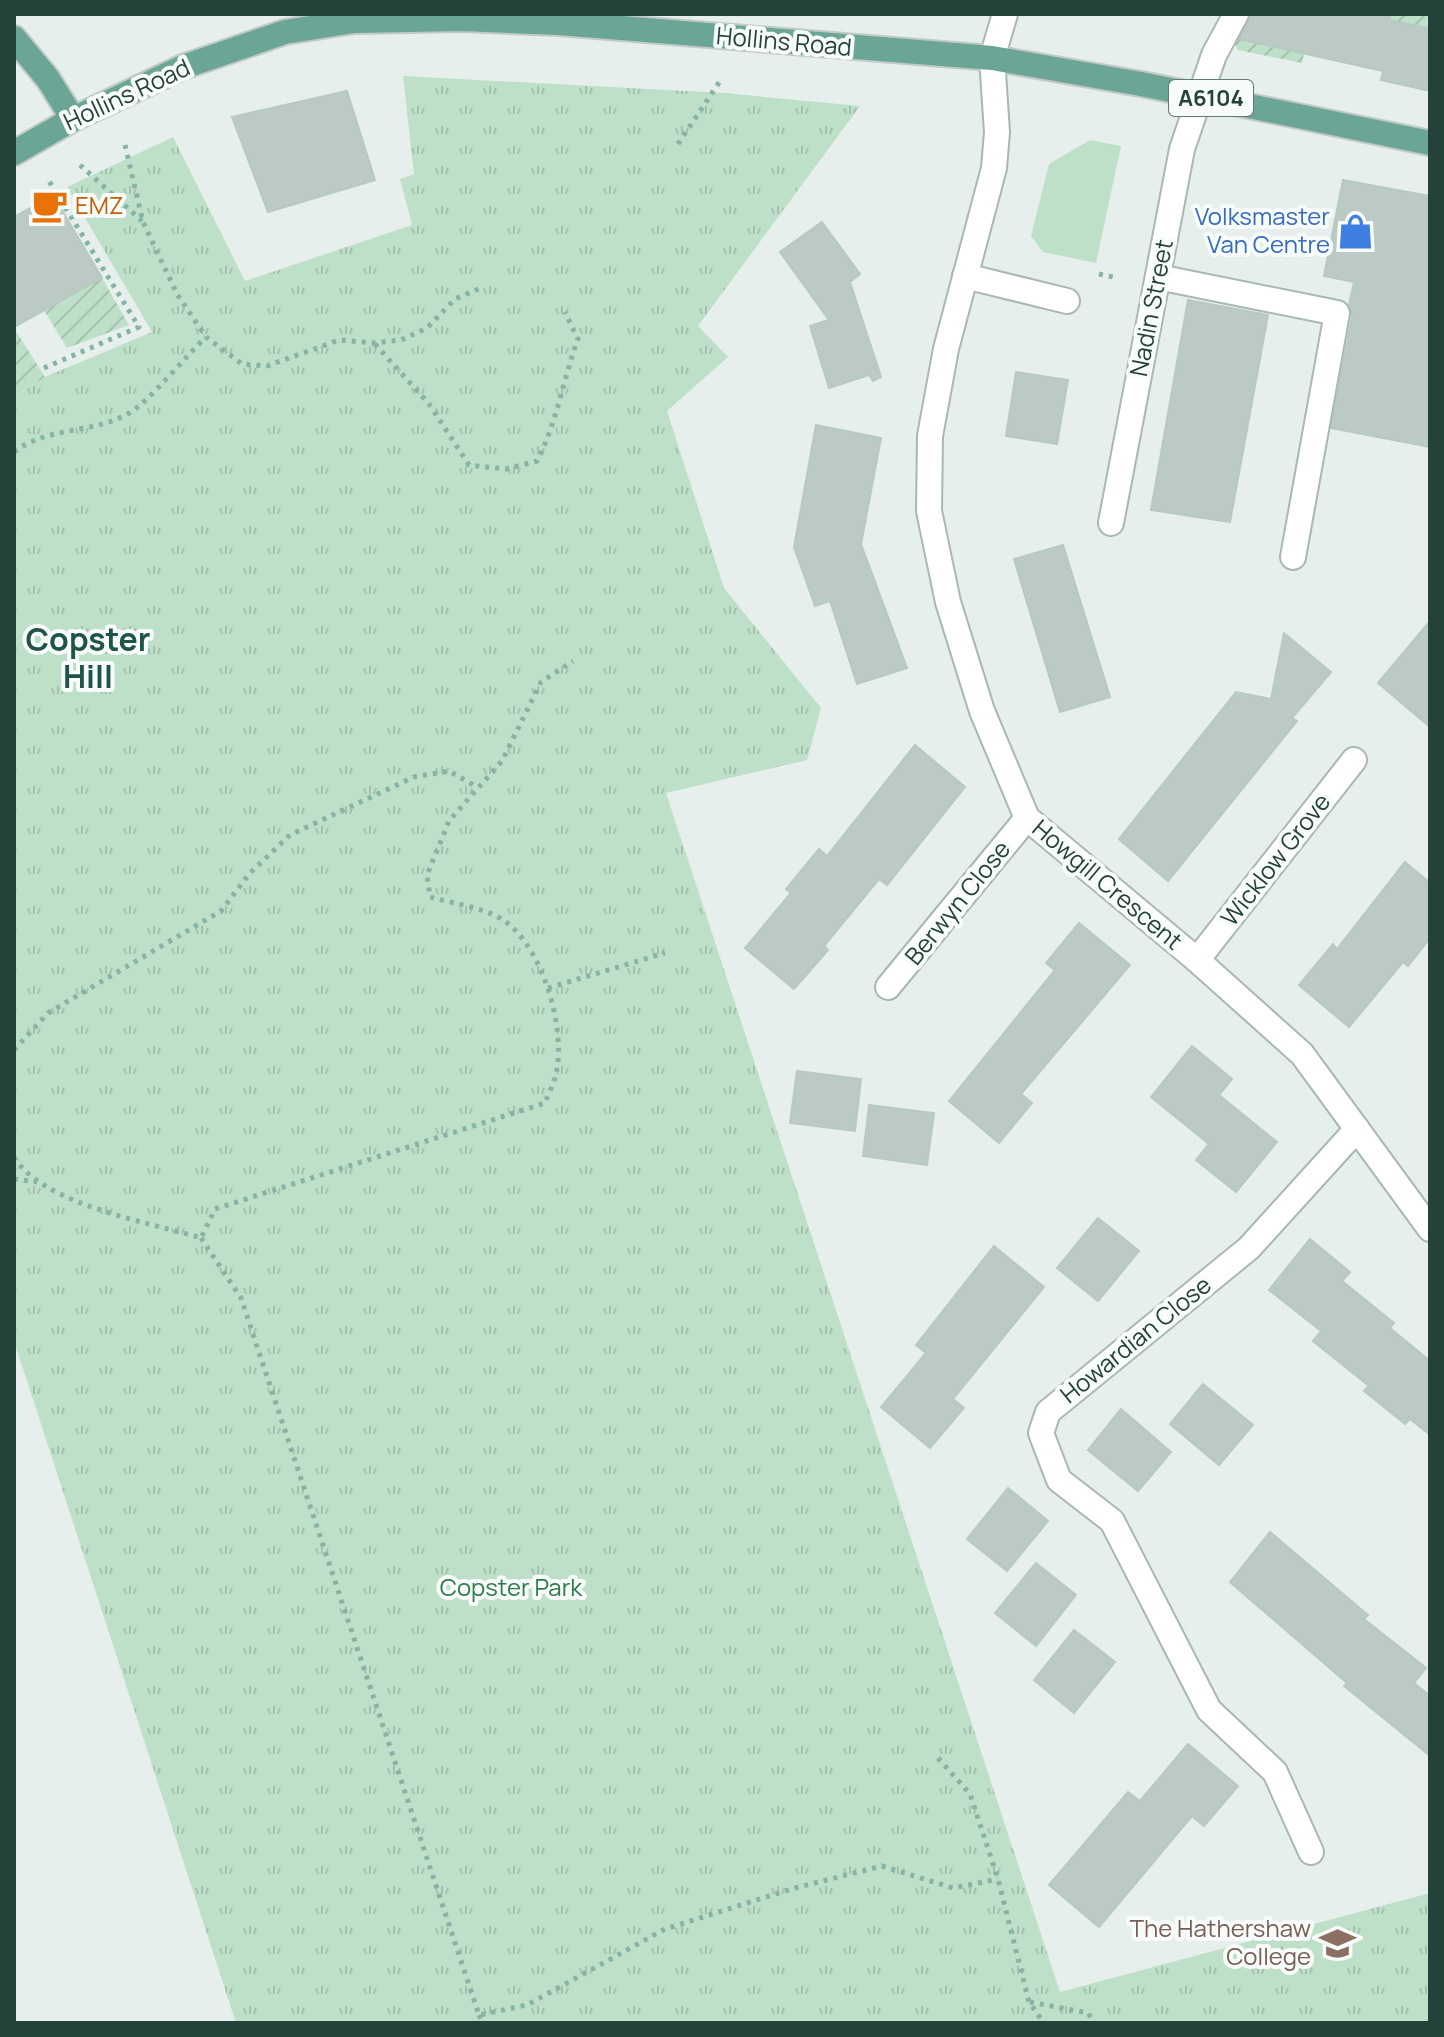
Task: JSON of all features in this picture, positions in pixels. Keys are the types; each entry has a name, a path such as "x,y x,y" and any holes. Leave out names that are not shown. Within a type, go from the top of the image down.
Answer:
{"main road":[{"name":"Hollins Road","path":"14,153 73,119 169,73 285,32 348,22 463,19 648,22 992,58 1202,96 1430,143"},
{"path":"14,38 48,79 73,119"}],"street":[{"path":"992,58 1005,14"},
{"name":"Nadin Street","path":"1111,523 1182,149 1214,55 1236,14"},
{"name":"Howgill Crescent","path":"992,58 997,132 994,168 946,349 930,436 929,511 948,602 978,698 1027,818 1197,960 1302,1054 1430,1229"},
{"path":"965,276 1067,301"},
{"path":"1158,277 1337,313 1293,557"},
{"name":"Wicklow Grove","path":"1197,960 1354,760"},
{"name":"Berwyn Close","path":"888,987 1027,818"},
{"name":"Howardian Close","path":"1311,1852 1275,1772 1209,1710 1112,1521 1059,1480 1041,1433 1048,1412 1249,1248 1357,1129"}],"path":[{"path":"678,144 720,81"},
{"path":"125,145 143,222 177,294 206,337 242,364 267,366 339,340 374,343 401,340 427,328 455,299 483,287"},
{"path":"80,165 143,222"},
{"path":"44,368 139,327 49,181"},
{"path":"374,343 429,404 469,465 506,469 537,461 549,439 561,383 578,339 565,312"},
{"path":"14,452 56,431 91,429 132,412 206,337"},
{"path":"201,1238 215,1209 545,1103 556,1073 555,1023 548,988 532,951 505,922 477,909 430,897 427,875 449,821 502,761 541,682 573,661"},
{"path":"14,1050 48,1013 221,911 250,873 290,835 414,777 449,771 477,787"},
{"path":"548,988 665,953"},
{"path":"14,1157 38,1182 67,1197 201,1238 241,1298 483,2023"},
{"path":"14,1179 38,1182"},
{"path":"938,1758 970,1794 998,1879 1029,2002 1044,2023"},
{"path":"479,2015 527,2005 665,1929 795,1888 882,1866 953,1888 998,1879"},
{"path":"1029,2002 1088,2013 1094,2023"}],"green space":[{"path":"1252,14 1271,14 1264,45 1304,54 1302,63 1238,50 1235,44"},
{"path":"1391,14 1430,14 1430,29 1393,22 1379,70"},
{"name":"Copster Park","path":"403,76 724,93 860,106 698,326 728,357 667,411 724,588 821,708 807,760 666,793 1060,1992 1430,1893 1430,2023 236,2023 14,1341 14,397 45,377 152,332 67,187 173,137 245,281 412,225 400,179 414,174"},
{"path":"1090,140 1121,146 1096,263 1043,252 1031,236 1049,164"},
{"path":"102,278 129,325 67,348 42,307"},
{"path":"14,328 45,377 14,397"}],"building":[{"path":"1251,14 1391,14 1389,20 1430,29 1430,91 1381,80 1383,71 1239,39"},
{"path":"347,91 375,180 268,212 232,117"},
{"path":"1343,180 1430,196 1430,447 1331,428 1352,316 1349,305 1354,282 1324,276"},
{"path":"53,195 102,278 14,327 14,217"},
{"path":"822,222 860,274 850,282 881,377 873,381 869,375 829,388 810,326 829,320 780,252"},
{"path":"1188,300 1268,315 1230,522 1151,510"},
{"path":"1016,372 1068,380 1057,444 1006,436"},
{"path":"816,425 881,438 861,544 907,668 857,684 830,601 815,606 794,547"},
{"path":"1063,545 1110,697 1060,712 1014,559"},
{"path":"1430,621 1430,727 1378,683"},
{"path":"1284,633 1331,672 1292,718 1297,721 1168,881 1119,839 1236,692 1271,699"},
{"path":"915,745 965,787 887,885 879,879 824,946 828,950 794,989 745,948 791,893 786,889 819,849 827,856"},
{"path":"1405,862 1430,883 1430,938 1408,966 1403,962 1349,1027 1299,985 1333,944 1337,949"},
{"path":"1079,923 1130,965 1021,1094 1032,1103 999,1143 949,1101 1055,970 1046,963"},
{"path":"1192,1046 1232,1079 1219,1095 1277,1142 1236,1192 1196,1160 1209,1144 1151,1097"},
{"path":"797,1071 861,1079 855,1131 790,1123"},
{"path":"869,1105 934,1113 927,1165 863,1156"},
{"path":"1098,1218 1139,1251 1098,1301 1057,1268"},
{"path":"1310,1239 1350,1272 1342,1281 1394,1323 1390,1328 1430,1361 1430,1435 1410,1419 1405,1424 1364,1391 1369,1386 1313,1341 1321,1331 1269,1290"},
{"path":"994,1246 1044,1287 953,1399 964,1408 930,1448 881,1407 926,1353 916,1345"},
{"path":"1203,1384 1253,1425 1219,1465 1170,1424"},
{"path":"1121,1409 1171,1452 1138,1491 1088,1450"},
{"path":"1008,1488 1048,1521 1007,1571 967,1539"},
{"path":"1270,1532 1368,1615 1364,1619 1426,1668 1414,1683 1430,1696 1430,1756 1344,1686 1347,1683 1230,1582"},
{"path":"1036,1563 1076,1595 1036,1646 995,1613"},
{"path":"1074,1630 1115,1662 1074,1713 1034,1680"},
{"path":"1188,1744 1238,1786 1204,1826 1192,1816 1099,1927 1049,1885 1128,1792 1140,1801"}],"place":[{"name":"EMZ","path":"49,206"},
{"name":"Volksmaster Van Centre","path":"1356,231"},
{"name":"The Hathershaw College","path":"1337,1943"}],"district":[{"name":"Copster Hill","path":"88,658"}]}
